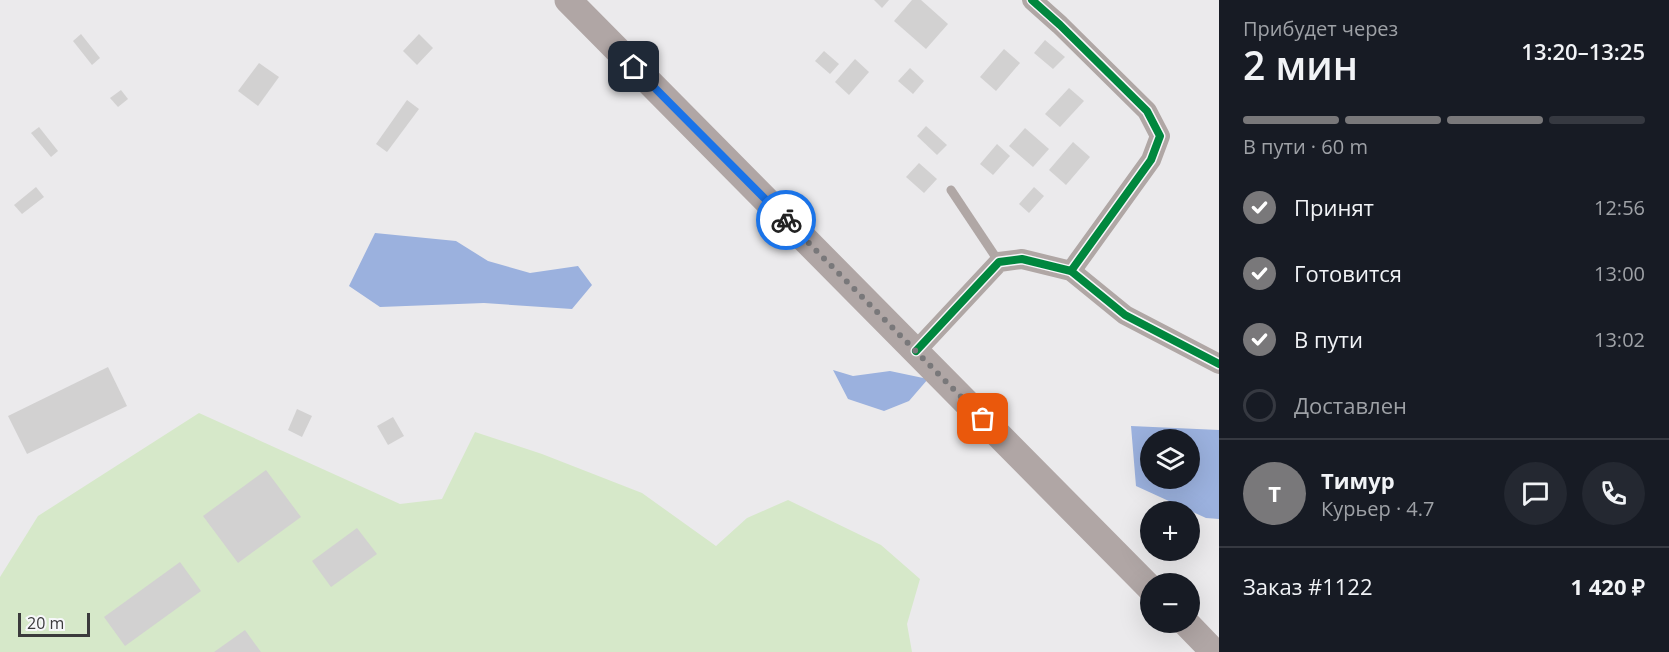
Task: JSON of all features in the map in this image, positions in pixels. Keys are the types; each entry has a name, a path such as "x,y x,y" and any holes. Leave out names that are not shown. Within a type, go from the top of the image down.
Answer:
{"main road":[{"path":"568,0 1140,578"},
{"path":"1196,633 1214,652"}],"street":[{"path":"1032,0 1147,111 1160,136 1151,160 1071,271"},
{"path":"916,351 999,261 1022,259 1071,271 1125,315 1219,364"}],"lane":[{"path":"951,190 999,261"}],"green space":[{"path":"199,413 400,504 442,499 475,432 542,454 642,493 716,546 747,518 788,500 881,545 920,579 907,624 912,652 0,652 0,577 38,516"}],"water":[{"path":"375,233 456,241 488,261 530,273 578,266 592,285 572,309 484,303 380,307 349,286"},
{"path":"833,370 853,376 890,371 928,379 909,401 884,411 848,399"},
{"path":"1131,426 1197,429 1140,429 1140,488 1136,486"},
{"path":"1200,429 1219,430 1219,519 1200,515 1200,501 1169,501 1143,489 1200,489"}],"building":[{"path":"874,0 889,0 882,8"},
{"path":"912,0 921,0 948,24 926,49 894,21"},
{"path":"81,34 100,58 92,65 73,41"},
{"path":"419,34 433,48 417,65 403,51"},
{"path":"1045,40 1065,57 1053,69 1034,53"},
{"path":"1004,49 1020,63 996,91 980,77"},
{"path":"824,51 839,64 830,74 815,61"},
{"path":"855,59 869,72 849,95 835,82"},
{"path":"259,63 279,77 258,106 238,91"},
{"path":"910,68 924,81 913,94 898,81"},
{"path":"1069,88 1084,101 1060,127 1045,114"},
{"path":"121,90 128,99 118,107 110,98"},
{"path":"407,100 419,109 387,152 376,144"},
{"path":"926,126 947,145 937,155 917,136"},
{"path":"39,127 58,151 51,157 31,133"},
{"path":"1025,128 1049,149 1033,167 1009,146"},
{"path":"1073,142 1090,157 1066,185 1049,170"},
{"path":"997,144 1010,156 993,175 980,164"},
{"path":"919,163 937,179 924,193 906,177"},
{"path":"36,187 44,197 22,214 14,205"},
{"path":"1034,187 1044,196 1029,213 1019,204"},
{"path":"108,367 127,406 27,454 8,416"},
{"path":"297,409 312,416 302,437 288,430"},
{"path":"393,417 404,436 388,445 377,426"},
{"path":"266,470 301,517 238,563 203,516"},
{"path":"357,528 377,554 331,587 312,561"},
{"path":"180,562 201,591 125,646 104,617"},
{"path":"245,630 261,652 214,652"}],"cycle path":[{"path":"1032,0 1147,111 1160,136 1151,160 1071,271"},
{"path":"916,351 999,262 1022,259 1071,271 1125,315 1219,364"}],"way so far":[{"path":"786,220 983,419"}],"route":[{"path":"634,67 786,220"}]}
